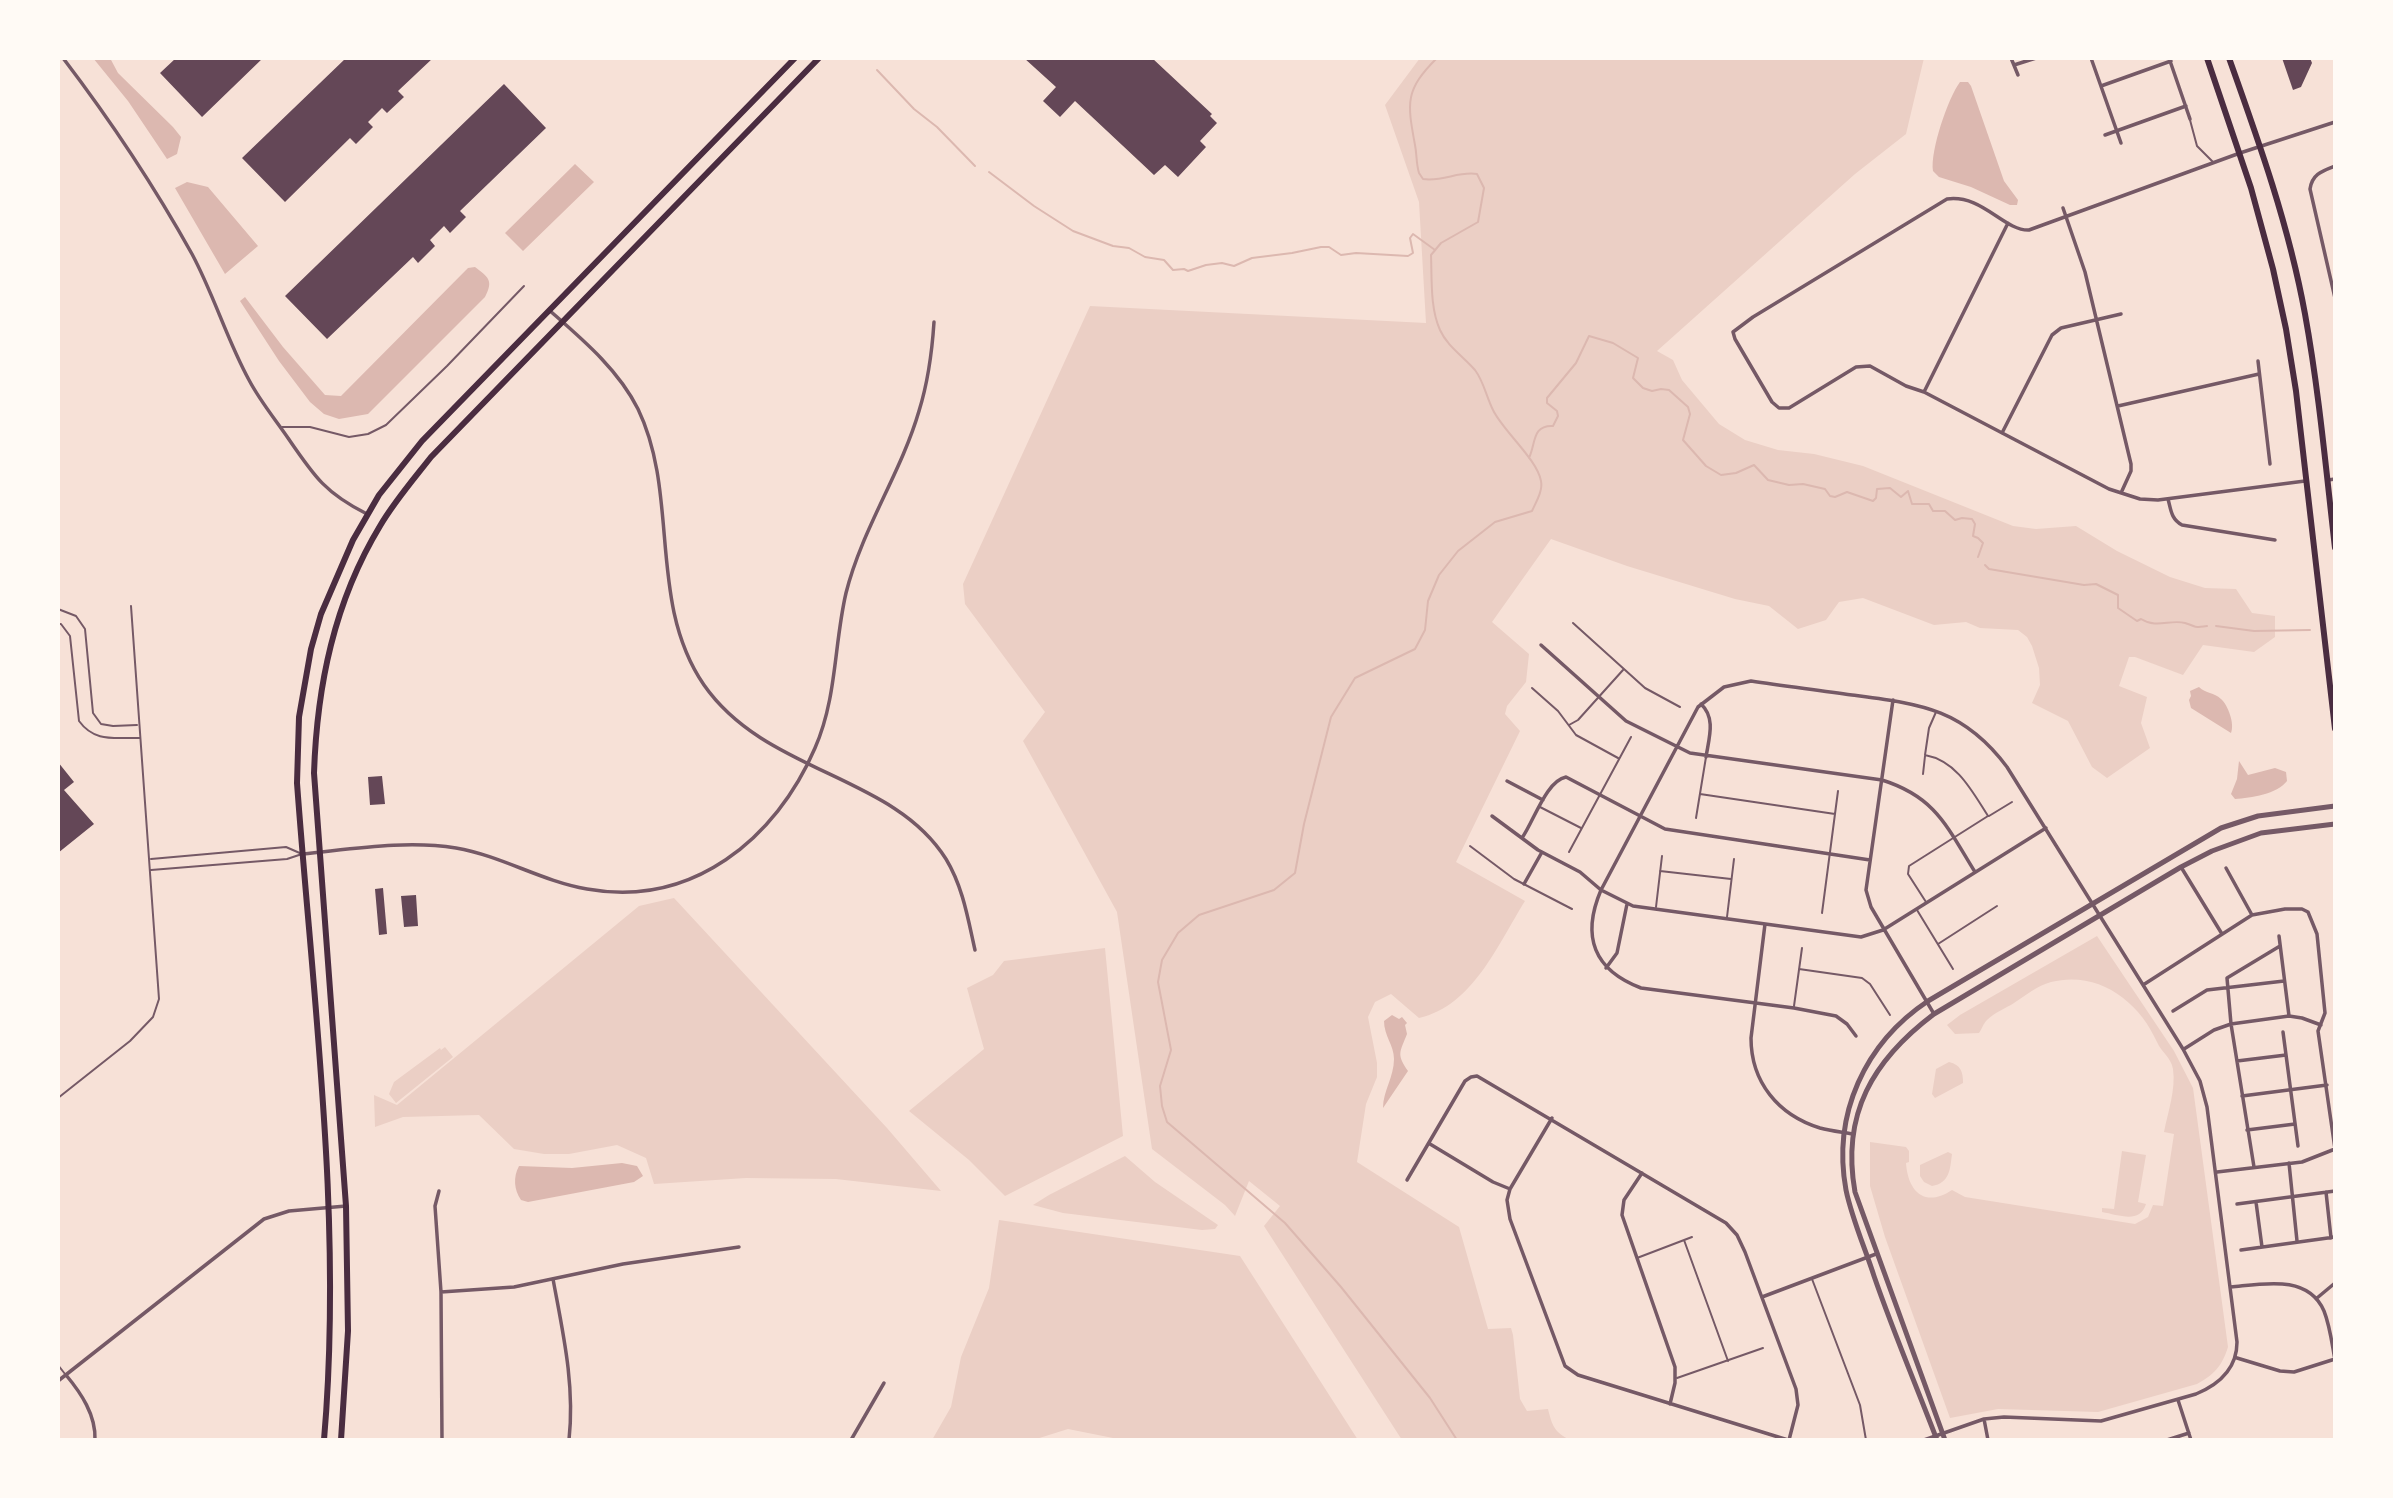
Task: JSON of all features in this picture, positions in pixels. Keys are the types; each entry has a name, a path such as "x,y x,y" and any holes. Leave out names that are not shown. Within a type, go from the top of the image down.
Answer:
{"main road":[{"path":"324,1440 330,1327 329,1208 297,783 297,742 309,662 328,594 367,514 422,441 795,58"},
{"path":"341,1440 348,1331 346,1206 314,773 318,704 338,615 352,580 380,526 431,457 819,58"},
{"path":"2207,58 2258,211 2280,297 2296,391 2335,729"},
{"path":"2229,58 2261,147 2282,218 2305,313 2331,479 2335,548"}],"street":[{"path":"63,58 108,117 202,273 249,381 316,477 333,495 367,514"},
{"path":"2011,58 2018,75"},
{"path":"2014,65 2036,58"},
{"path":"2091,58 2121,143"},
{"path":"2101,86 2170,60 2190,119"},
{"path":"2105,135 2186,106"},
{"path":"2307,481 2168,499 2149,500 2121,493 1924,392 1864,365 1856,367 1789,408 1779,408 1772,402 1735,340 1733,332 1753,317 1947,199 1954,198 1977,204 2018,228 2029,230 2240,153 2335,122"},
{"path":"2335,166 2317,174 2311,189 2335,298"},
{"path":"2063,208 2085,272 2131,464 2131,471 2121,493"},
{"path":"1924,392 2008,223"},
{"path":"550,310 619,379 636,406 647,431 657,470 674,616 682,643 697,674 716,701 753,735 881,801 912,820 931,839 961,890 975,950"},
{"path":"2002,433 2052,335 2061,328 2121,314"},
{"path":"302,854 437,846 485,854 555,881 589,890 622,891 649,889 693,877 717,866 742,849 775,817 816,747 835,676 842,610 854,569 919,412 931,358 934,323"},
{"path":"2258,361 2270,464"},
{"path":"2117,406 2259,374"},
{"path":"2168,499 2172,516 2182,524 2275,540"},
{"path":"1541,645 1626,721 1676,748 1706,757 1882,780 1903,787 1920,797 1938,814 1975,872"},
{"path":"1856,1036 1847,1024 1836,1016 1641,988 1622,981 1606,968 1597,951 1592,934 1592,916 1601,890 1701,704 1724,687 1751,681 1914,703 1954,718 1976,733 1999,756 2046,828 2183,1049 2204,1091 2217,1171 2237,1357 2221,1379 2210,1388 2101,1421 2004,1417 1984,1419 1944,1437 1924,1440"},
{"path":"1894,700 1866,890 1883,930 1934,1014"},
{"path":"1701,704 1711,721 1706,757"},
{"path":"1522,838 1551,786 1560,778 1566,777 1665,829 1870,860"},
{"path":"1507,781 1544,800"},
{"path":"1936,1438 1890,1321 1846,1189 1845,1133 1856,1086 1876,1048 1903,1020 1928,1001 2221,828 2258,816 2335,806"},
{"path":"1492,816 1542,852 1580,872 1601,890 1627,904 1861,937 1883,930 2046,828"},
{"path":"1944,1437 1875,1254 1855,1192 1852,1164 1857,1111 1878,1069 1909,1033 1934,1014 2181,867 2228,844 2260,833 2335,824"},
{"path":"1524,884 1542,852"},
{"path":"2181,867 2222,933"},
{"path":"2226,868 2252,915"},
{"path":"1606,968 1617,953 1627,904"},
{"path":"2143,985 2252,915 2302,909 2308,912 2317,934 2325,1013 2318,1031 2335,1149 2302,1162 2217,1171"},
{"path":"1765,925 1754,1004 1751,1052 1758,1077 1776,1104 1804,1122 1823,1129 1853,1134"},
{"path":"2279,936 2289,1016"},
{"path":"2254,1167 2231,1024 2227,978 2280,946"},
{"path":"2173,1011 2207,990 2284,981"},
{"path":"2183,1049 2214,1030 2231,1024 2289,1016 2321,1024"},
{"path":"2283,1032 2298,1146"},
{"path":"2237,1061 2286,1055"},
{"path":"1407,1180 1465,1081 1474,1076 1552,1118 1730,1227 1743,1246 1797,1394 1797,1413 1789,1440 1578,1375 1565,1366 1510,1219 1507,1200 1510,1189 1552,1118"},
{"path":"2242,1096 2327,1085"},
{"path":"2247,1130 2295,1124"},
{"path":"1429,1143 1493,1182 1510,1189"},
{"path":"2289,1163 2297,1242"},
{"path":"1642,1173 1624,1200 1622,1211 1624,1226 1673,1361 1676,1378 1670,1404"},
{"path":"439,1191 435,1206 441,1292 442,1440"},
{"path":"2237,1204 2335,1191"},
{"path":"2241,1250 2333,1238 2326,1192"},
{"path":"2256,1202 2262,1247"},
{"path":"58,1381 264,1219 284,1212 346,1206"},
{"path":"441,1292 514,1287 623,1264 739,1247"},
{"path":"1762,1297 1875,1254"},
{"path":"553,1279 569,1369 569,1440"},
{"path":"2231,1287 2279,1283 2298,1286 2317,1298 2325,1314 2335,1360 2294,1372 2280,1371 2237,1357"},
{"path":"2317,1298 2335,1283"},
{"path":"66,1375 82,1395 91,1416 95,1440"},
{"path":"851,1440 884,1384"},
{"path":"2178,1399 2191,1440"},
{"path":"1984,1419 1988,1440"},
{"path":"2167,1440 2189,1433"}],"lane":[{"path":"2190,119 2197,146 2214,163"},
{"path":"280,427 310,427 349,437 368,434 386,425 524,286"},
{"path":"58,1098 131,1041 153,1017 159,999 131,606"},
{"path":"58,609 76,616 85,629 93,713 101,724 138,725"},
{"path":"1573,623 1645,688 1680,706"},
{"path":"58,624 61,624 70,636 79,721 88,733 99,737 139,738"},
{"path":"1569,725 1578,720 1624,669"},
{"path":"1532,688 1558,711 1576,735 1619,759"},
{"path":"1923,774 1929,728 1937,710"},
{"path":"1570,852 1631,737"},
{"path":"1926,755 1939,758 1959,774 1988,816"},
{"path":"1696,818 1706,757"},
{"path":"1822,914 1838,791"},
{"path":"1700,794 1835,814"},
{"path":"1926,903 1908,874 1909,866 2012,802"},
{"path":"1540,807 1581,829"},
{"path":"1470,846 1524,884 1572,909"},
{"path":"149,859 286,847 302,854"},
{"path":"150,870 287,859 302,854"},
{"path":"1656,909 1662,856"},
{"path":"1727,919 1734,859"},
{"path":"1660,871 1731,879"},
{"path":"1938,944 1997,906"},
{"path":"1916,909 1953,969"},
{"path":"1794,1008 1802,948"},
{"path":"1799,969 1862,978 1870,984 1889,1015"},
{"path":"1636,1258 1692,1237"},
{"path":"1684,1240 1728,1361"},
{"path":"1812,1278 1860,1405 1866,1440"},
{"path":"1676,1378 1763,1348"},
{"path":"58,1366 66,1375"}],"shaded area":[{"path":"93,58 110,58 118,73 173,127 181,137 177,154 167,159 128,101"},
{"path":"1420,58 1924,58 1906,134 1855,174 1657,351 1673,360 1682,380 1719,424 1745,440 1778,450 1814,454 1863,466 2013,526 2036,529 2076,526 2117,551 2170,577 2205,588 2236,589 2252,613 2275,616 2275,637 2254,652 2203,645 2183,675 2129,657 2119,686 2147,697 2141,723 2150,748 2107,778 2092,767 2068,721 2032,703 2040,685 2039,668 2032,646 2027,637 2018,630 1980,628 1966,622 1934,625 1863,598 1839,602 1826,620 1798,629 1769,606 1735,599 1627,566 1551,539 1492,622 1529,654 1526,682 1507,706 1505,714 1520,731 1456,862 1525,901 1494,954 1455,1001 1419,1018 1391,994 1375,1002 1368,1017 1377,1077 1366,1104 1357,1162 1459,1227 1488,1329 1511,1328 1520,1399 1527,1411 1548,1409 1554,1428 1570,1440 1402,1440 1264,1226 1280,1206 1249,1181 1235,1216 1225,1205 1152,1149 1117,912 1023,741 1045,712 965,604 963,584 1090,306 1426,323 1419,202 1385,105"},
{"path":"1960,82 1968,82 1971,86 2004,181 2018,200 2017,205 2010,205 1971,187 1939,177 1933,171 1934,151 1941,125"},
{"path":"575,164 594,182 523,251 505,233"},
{"path":"187,182 208,187 258,246 225,274 175,188"},
{"path":"475,267 488,279 489,287 485,297 368,414 339,419 324,414 310,402 279,361 240,301 245,297 283,347 325,395 341,396 468,268"},
{"path":"2199,687 2224,702 2231,720 2231,733 2191,708 2190,691"},
{"path":"2239,761 2248,775 2275,768 2286,772 2287,781 2270,792 2235,799 2231,794 2237,779"},
{"path":"674,898 887,1128 941,1191 836,1179 746,1178 654,1184 646,1158 617,1145 569,1154 544,1154 514,1149 479,1115 403,1117 375,1127 374,1095 397,1105 639,906"},
{"path":"2097,936 2174,1051 2193,1088 2228,1347 2217,1369 2197,1384 2098,1412 1998,1409 1950,1418 1885,1237 1870,1186 1870,1142 1906,1147 1909,1151 1909,1162 1906,1163 1910,1182 1914,1189 1926,1197 1942,1195 1952,1190 1965,1197 2135,1224 2148,1217 2153,1205 2163,1206 2174,1134 2164,1132 2173,1092 2173,1069 2149,1027 2128,1002 2100,985 2068,979 2051,982 2032,991 1990,1017 1979,1033 1955,1034 1947,1025"},
{"path":"1105,948 1123,1136 1005,1196 969,1160 909,1111 984,1049 967,988 993,975 1004,961"},
{"path":"1392,1015 1399,1019 1402,1017 1407,1023 1407,1034 1400,1053 1408,1071 1383,1108 1394,1059 1384,1021"},
{"path":"445,1047 453,1057 396,1103 389,1094 394,1082"},
{"path":"1949,1062 1961,1070 1963,1083 1935,1098 1932,1094 1936,1069"},
{"path":"2122,1151 2146,1155 2138,1202 2146,1204 2139,1214 2128,1217 2102,1212 2102,1208 2114,1209"},
{"path":"1948,1152 1952,1154 1946,1179 1932,1186 1924,1182 1920,1176 1920,1165"},
{"path":"1125,1156 1155,1182 1218,1225 1215,1229 1202,1230 1063,1213 1033,1205"},
{"path":"622,1163 637,1166 643,1176 634,1182 528,1202 521,1200 516,1188 515,1179 519,1166 572,1168"},
{"path":"999,1220 1240,1256 1358,1440 1123,1440 1068,1429 1033,1440 932,1440 951,1407 961,1357 989,1288"}],"building":[{"path":"176,58 263,58 202,117 160,73"},
{"path":"346,58 433,58 398,91 404,97 387,113 382,108 368,122 373,127 356,144 350,138 285,202 242,158"},
{"path":"1024,58 1152,58 1212,114 1210,116 1217,123 1200,141 1206,147 1178,177 1165,165 1154,175 1075,101 1060,117 1043,101 1056,87"},
{"path":"2282,58 2310,58 2312,63 2301,87 2293,90"},
{"path":"504,84 546,128 460,211 466,217 450,233 444,226 430,240 435,246 418,263 413,257 327,339 285,296"},
{"path":"58,762 74,782 64,790 94,824 58,853"},
{"path":"382,776 385,804 370,805 368,777"},
{"path":"383,888 387,934 379,935 375,889"},
{"path":"416,895 418,926 404,927 401,896"}],"waterway":[{"path":"1437,58 1419,79 1411,97 1411,118 1419,173 1423,179 1430,180 1477,174 1484,188 1478,222 1441,243 1431,255 1432,293 1437,321 1443,336 1475,370 1498,418 1538,472 1541,481 1540,493 1532,511 1495,522 1458,551 1439,575 1428,601 1425,630 1415,649 1355,678 1331,717 1304,824 1295,873 1274,890 1199,915 1178,933 1162,960 1158,982 1171,1050 1160,1086 1167,1122 1285,1223 1341,1287 1430,1398 1457,1440"},
{"path":"877,70 975,166"},
{"path":"989,172 1073,231 1113,246 1129,248 1145,257 1164,260 1173,270 1188,271 1222,263 1234,266 1252,258 1321,247 1329,247 1341,255 1356,253 1408,256 1413,253 1410,238 1413,234 1435,250"},
{"path":"1529,458 1538,432 1541,428 1553,426 1558,416 1557,411 1547,403 1547,398 1576,363 1589,336 1613,343 1638,358 1633,378 1643,388 1652,391 1669,390 1688,407 1690,414 1683,440 1706,466 1721,475 1736,473 1754,465 1768,480 1825,489 1830,496 1835,497 1847,492 1873,501 1877,489 1890,488 1901,497 1908,491 1912,504 1929,504 1933,511 1945,511 1955,520 1972,519 1975,524 1973,536 1983,543 1978,557"},
{"path":"1985,565 1989,569 2084,585 2096,584 2118,595 2118,608 2137,621 2141,619 2158,624 2179,622 2197,627 2207,626"},
{"path":"2216,626 2254,631 2310,630"}]}
